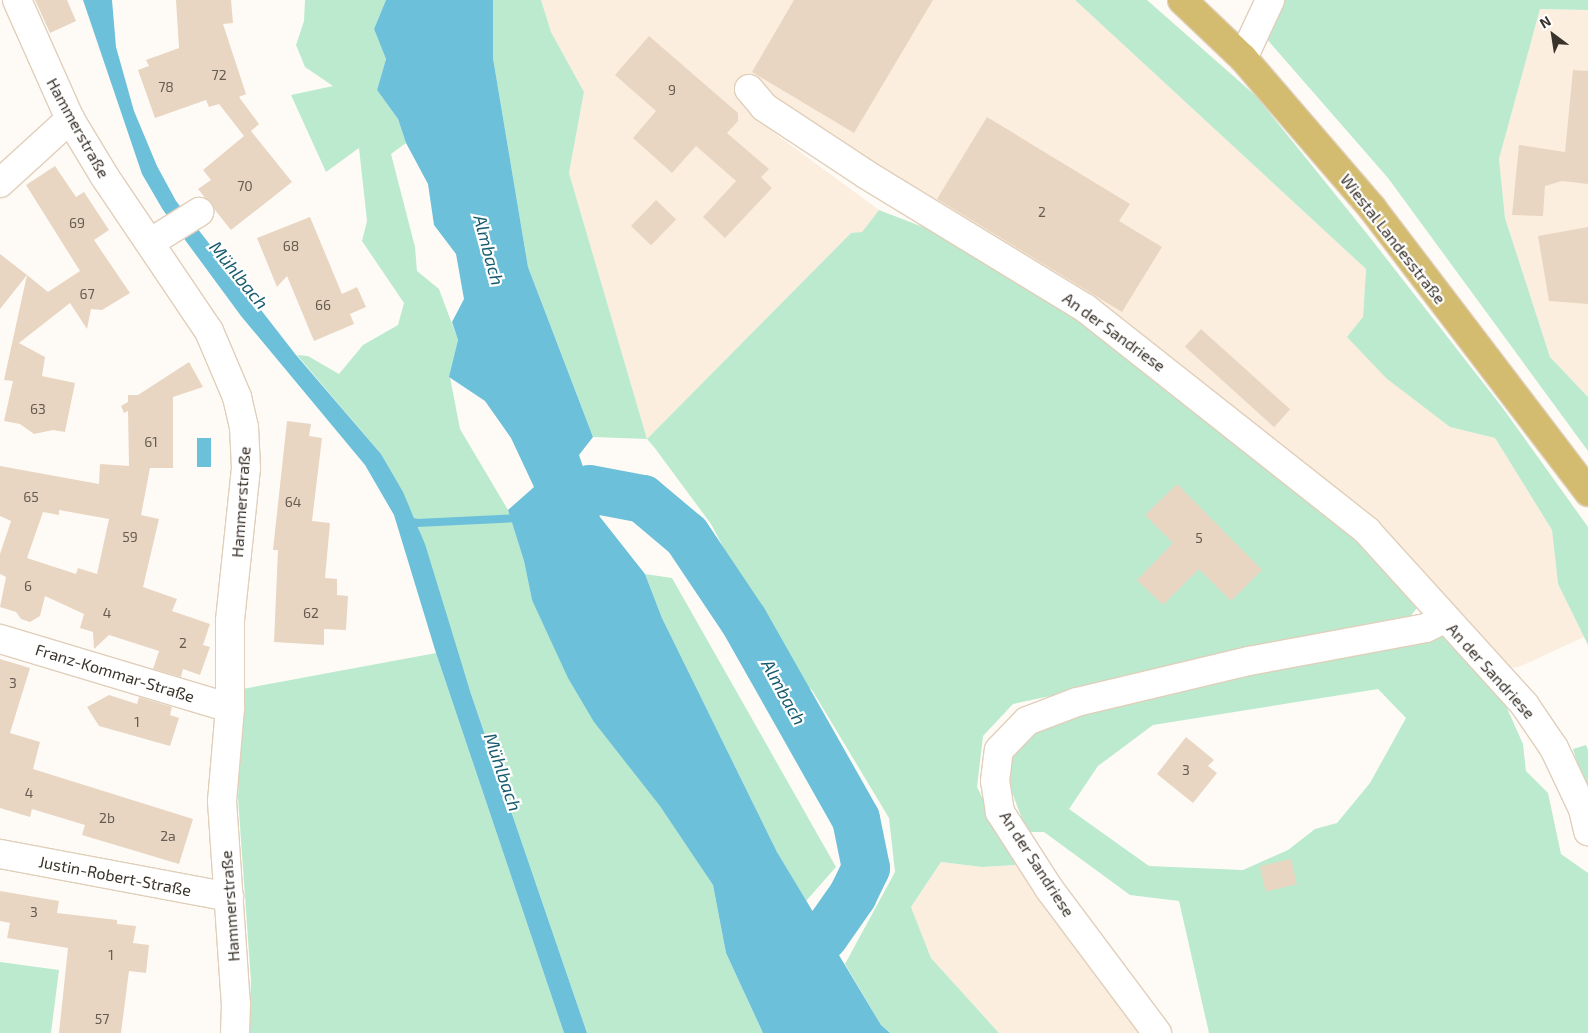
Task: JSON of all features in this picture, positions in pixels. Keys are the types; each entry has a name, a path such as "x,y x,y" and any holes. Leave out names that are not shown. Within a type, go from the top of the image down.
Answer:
{"main road":[{"name":"Wiestal Landesstraße","path":"1182,0 1243,58 1372,208 1588,492"}],"street":[{"name":"Hammerstraße","path":"17,0 70,119 156,238 209,331 237,397 244,427 246,468 230,621 230,708 222,801 236,1004 235,1033"},
{"path":"1243,58 1270,0"},
{"name":"An der Sandriese","path":"749,89 764,107 867,175 1084,308 1146,354 1367,531 1444,619 1524,704 1549,741 1582,809 1588,831"},
{"path":"0,183 70,119"},
{"path":"156,238 195,215"},
{"name":"An der Sandriese","path":"1157,1033 1050,890 1000,812 995,781 999,750 1027,721 1077,702 1249,661 1426,628 1444,619"},
{"name":"Franz-Kommar-Straße","path":"0,638 230,708"},
{"name":"Justin-Robert-Straße","path":"0,854 229,897"}],"shaded area":[{"path":"541,0 1075,0 1366,269 1363,317 1450,427 1495,438 1552,530 1558,584 1584,637 1519,667 1508,668 1098,312 747,79 736,92 773,132 879,210 862,232 851,233 647,439 569,173 584,92 551,32"},
{"path":"1540,9 1588,10 1588,397 1550,357 1505,218 1499,159"},
{"path":"941,862 982,867 1016,865 1139,1033 999,1033 931,958 911,907"}],"green space":[{"path":"305,0 386,0 374,29 386,59 377,90 398,119 406,143 391,154 415,247 417,271 439,289 458,340 450,377 460,429 508,510 524,561 532,600 713,885 726,953 763,1033 587,1033 471,694 417,523 381,454 297,355 308,356 339,374 363,345 398,325 404,303 362,241 367,221 359,148 326,172 291,95 333,86 305,67 296,45 304,21"},
{"path":"493,0 541,0 551,32 584,92 569,173 647,439 593,437 528,267 493,58"},
{"path":"1075,0 1147,0 1256,96 1368,235 1502,407 1588,527 1588,645 1558,584 1552,530 1495,438 1450,427 1386,378 1347,337 1363,317 1366,269"},
{"path":"1281,0 1588,0 1588,10 1540,9 1499,159 1505,218 1550,357 1588,397 1588,451 1388,178 1265,37"},
{"path":"879,210 936,232 1110,338 1357,538 1419,605 1407,621 1013,704 983,736 977,787 1016,865 982,867 941,862 911,907 931,958 999,1033 890,1033 881,1025 845,964 895,872 889,818 812,690 788,670 711,524 647,439 851,233 862,232"},
{"path":"645,574 672,578 836,867 806,901 777,852 662,618"},
{"path":"1448,636 1502,697 1523,744 1526,771 1548,793 1561,854 1588,873 1588,1033 1209,1033 1179,901 1130,895 1044,832 1027,832 1010,787 1012,755 1034,731 1069,716 1252,672","holes":["1378,689 1406,718 1370,783 1337,823 1315,829 1288,850 1243,870 1149,866 1069,809 1098,766 1153,725"]},
{"path":"436,653 564,1033 248,1033 251,981 238,798 242,689"},
{"path":"1586,745 1588,750 1588,799 1573,749"},
{"path":"0,962 59,970 51,1033 0,1033"}],"water":[{"path":"83,0 112,0 116,47 134,111 157,166 176,201 296,355 381,454 403,492 425,544 471,694 587,1033 564,1033 436,653 394,515 365,465 241,316 163,210 142,174"},
{"path":"386,0 493,0 493,58 528,267 593,437 579,455 600,517 645,574 662,618 777,852 881,1025 890,1033 763,1033 726,953 713,885 660,806 594,722 568,678 532,600 524,561 508,510 534,487 511,438 485,401 449,377 458,340 452,322 464,299 456,254 434,225 428,184 406,143 398,119 377,90 386,59 374,29"},
{"path":"197,438 211,438 211,467 197,467"}],"building":[{"path":"35,0 67,0 76,21 50,33"},
{"path":"176,0 231,0 233,23 223,24 246,94 239,97 259,124 251,131 292,182 231,230 198,189 211,180 203,170 244,136 219,104 209,107 206,100 155,118 138,70 149,66 146,60 179,48"},
{"path":"794,0 933,0 854,133 752,72"},
{"path":"649,36 738,113 738,121 727,133 769,169 761,177 772,188 725,238 703,217 736,181 696,146 672,173 633,138 656,111 615,75"},
{"path":"1573,70 1588,71 1588,184 1562,181 1545,186 1543,216 1512,215 1519,145 1565,152"},
{"path":"987,117 1130,204 1119,221 1162,247 1122,312 937,199"},
{"path":"55,166 76,197 84,192 109,230 94,240 130,293 102,310 91,309 87,329 70,303 19,343 45,357 42,376 75,383 65,432 53,430 34,434 20,424 4,421 13,381 4,380 27,275 48,292 80,271 26,185"},
{"path":"656,200 676,219 651,245 631,226"},
{"path":"310,217 342,294 357,287 366,307 350,314 354,324 314,341 287,276 277,287 257,238"},
{"path":"1588,227 1588,304 1549,301 1538,236"},
{"path":"0,254 27,275 0,309"},
{"path":"1201,329 1290,409 1274,427 1185,347"},
{"path":"189,362 203,387 173,397 173,468 150,468 141,515 159,519 143,587 177,599 172,611 210,624 203,645 210,647 200,675 183,669 181,677 153,669 159,651 109,635 94,649 93,632 80,628 84,614 45,596 40,616 30,622 21,619 16,612 0,607 6,577 0,574 0,554 11,521 0,516 0,466 99,484 100,464 129,466 128,411 124,413 121,406 128,402 128,395 138,395","holes":["59,510 109,519 97,574 78,568 76,574 27,558 43,512 59,515"]},
{"path":"287,421 311,424 309,436 322,438 312,521 330,523 325,578 337,579 337,595 348,596 346,630 324,629 324,645 274,642 278,550 273,550"},
{"path":"1177,484 1262,570 1231,601 1199,569 1163,605 1137,580 1173,543 1145,515"},
{"path":"0,659 30,668 10,733 40,742 33,769 193,819 179,864 82,835 85,825 32,809 30,817 0,808"},
{"path":"109,695 137,704 139,697 172,707 170,715 179,718 170,746 99,726 87,707"},
{"path":"1186,737 1214,760 1208,766 1217,773 1193,803 1157,774"},
{"path":"1291,859 1297,884 1266,892 1260,866"},
{"path":"0,891 59,901 57,913 117,920 117,924 136,926 133,943 149,945 146,973 129,971 121,1033 59,1033 68,948 7,938 10,923 0,921"}],"waterway":[{"name":"Almbach","path":"560,494 590,489 643,499 687,536 744,621 856,819 866,868 853,895 825,935 790,973"},
{"name":"Mühlbach","path":"409,521 417,523 520,518"}]}
